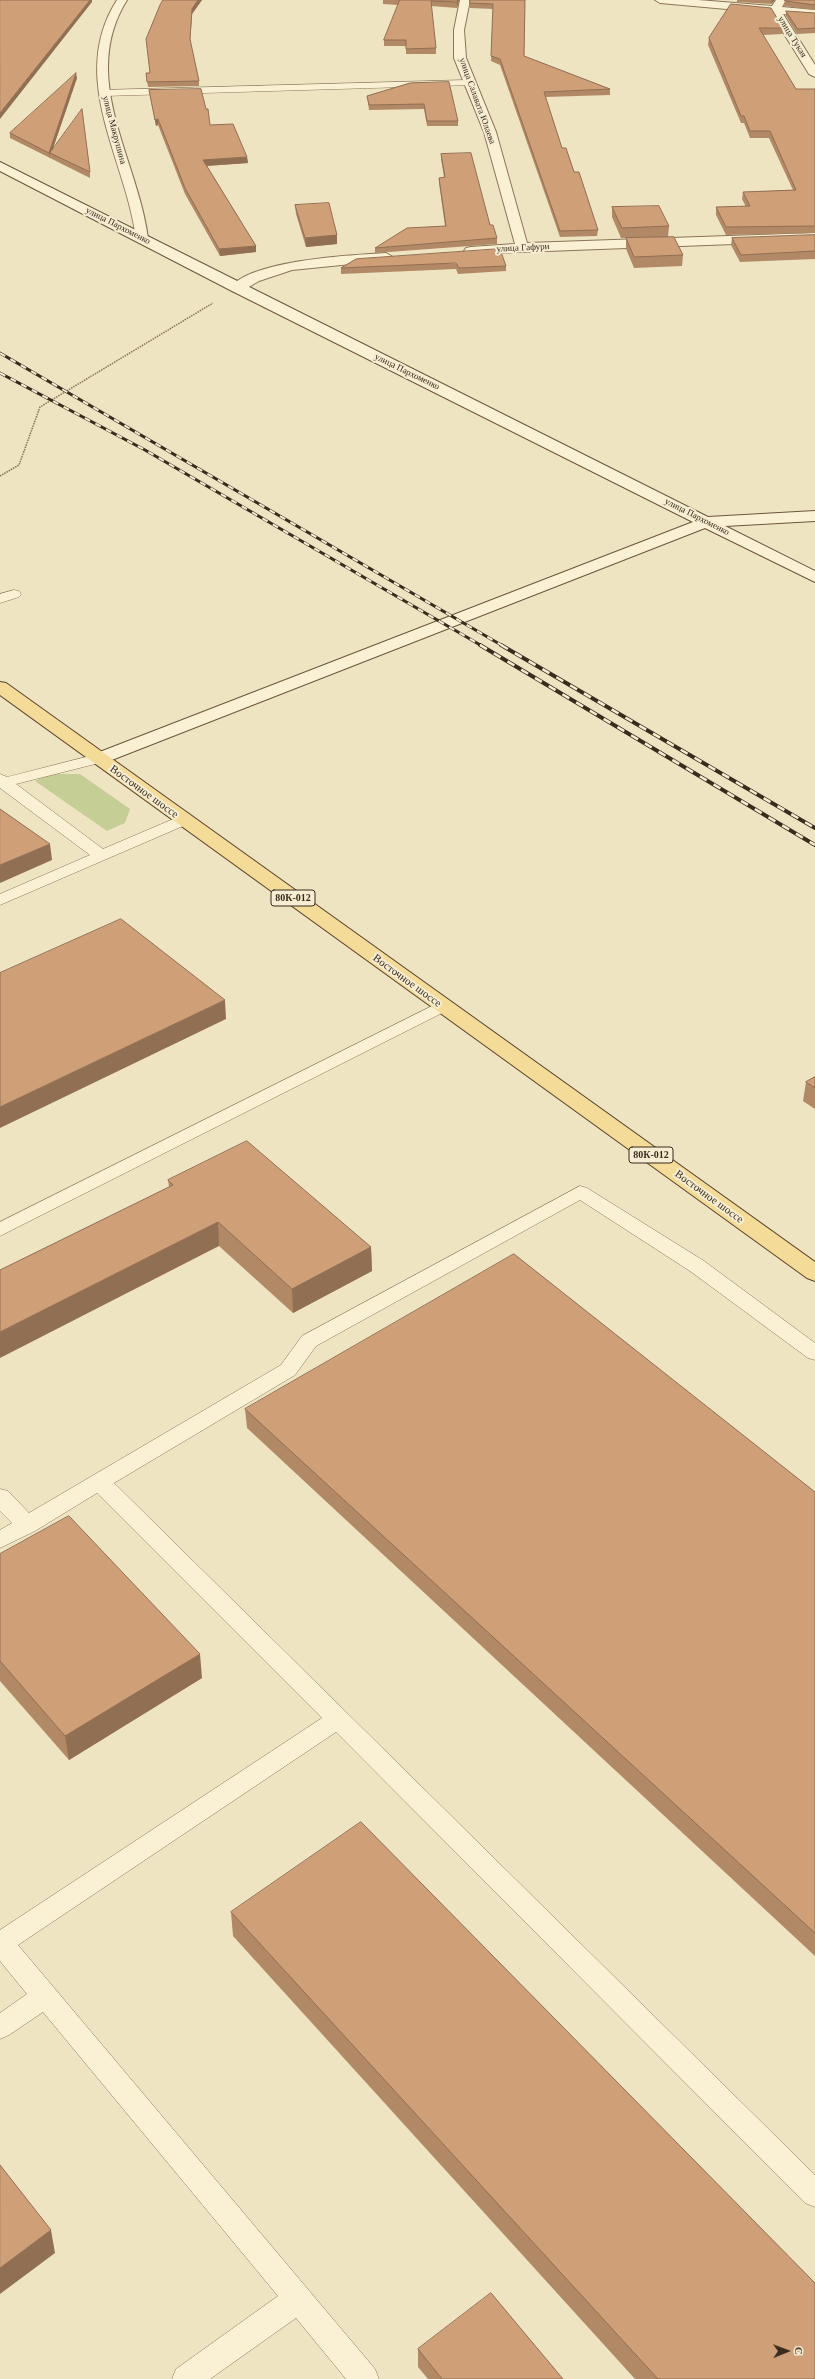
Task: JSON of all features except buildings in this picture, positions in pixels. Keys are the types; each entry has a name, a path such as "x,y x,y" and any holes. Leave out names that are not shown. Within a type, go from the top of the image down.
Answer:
{"main road":[{"name":"Восточное шоссе","path":"0,686 98,759 815,1273"}],"street":[{"name":"улица Макрушина","path":"122,0 107,27 103,50 104,93 140,222 142,238"},
{"name":"улица Салавата Юлаева","path":"465,0 459,30 460,58 490,132 522,247"},
{"path":"660,0 815,13"},
{"name":"улица Тукая","path":"782,0 775,10 815,74"},
{"name":"улица Пархоменко","path":"0,166 237,288 815,576"},
{"name":"улица Гафури","path":"461,252 522,247 815,237"},
{"path":"237,288 256,276 304,263 400,256"},
{"path":"98,759 707,522 815,516"}],"lane":[{"path":"104,93 469,83"},
{"path":"0,599 14,594"},
{"path":"1,781 98,759"},
{"path":"1,781 101,856"},
{"path":"0,900 184,820"},
{"path":"0,1230 442,1006"},
{"path":"0,1540 288,1370 309,1341 580,1192 697,1266 815,1353"},
{"path":"100,1482 815,2194"},
{"path":"0,1497 27,1525"},
{"path":"338,1719 1,1942 365,2379"},
{"path":"0,2027 45,1996"},
{"path":"186,2379 298,2299"}],"path":[{"path":"0,476 19,464 40,407 78,386 237,288"}],"green space":[{"path":"49,774 80,774 130,809 125,823 107,831 35,781"}],"railway":[{"path":"0,353 503,646"},
{"path":"0,373 145,450 482,646"},
{"path":"480,645 815,845"},
{"path":"501,645 815,828"}]}
